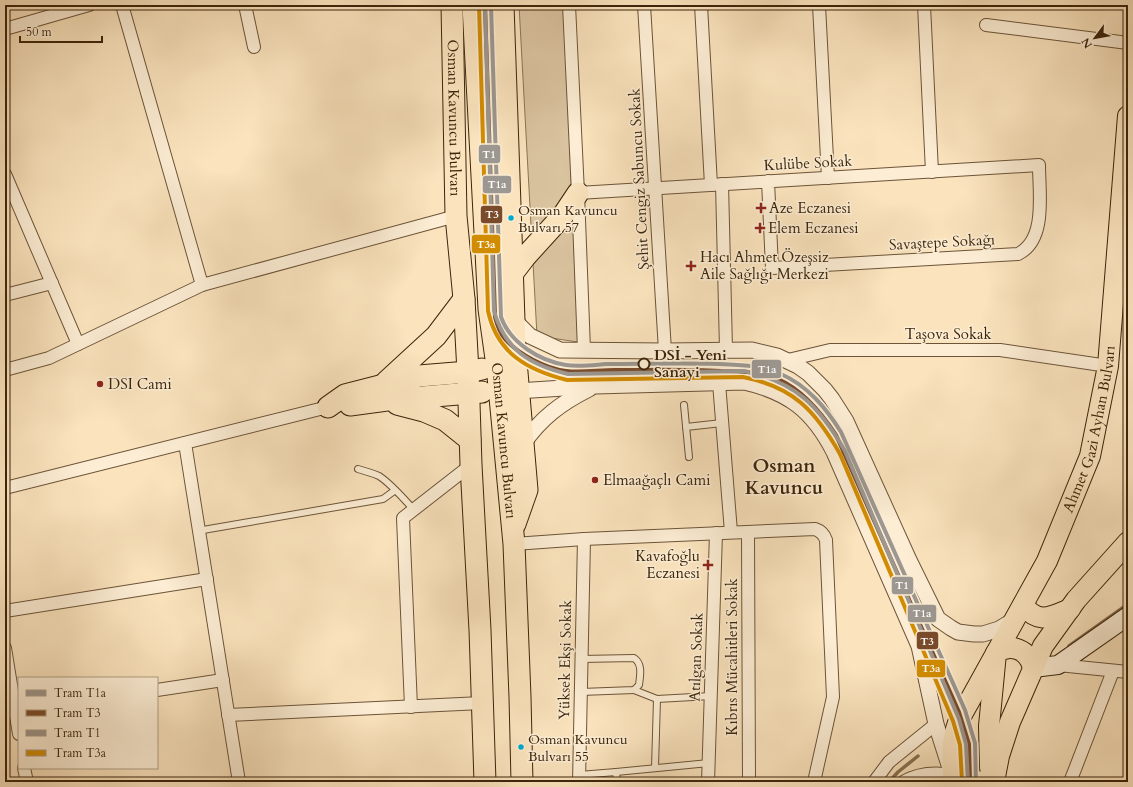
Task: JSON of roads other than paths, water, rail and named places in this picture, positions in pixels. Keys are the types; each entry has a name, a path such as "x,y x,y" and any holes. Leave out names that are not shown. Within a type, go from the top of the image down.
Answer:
{"highway":[{"name":"Osman Kavuncu Bulvarı","path":"452,5 456,216 464,299 469,382 470,440 480,630 485,782"},
{"name":"Osman Kavuncu Bulvarı","path":"473,5 489,309 506,365"},
{"path":"503,5 513,319 506,365 508,391 523,444 527,490 513,536"},
{"path":"512,274 525,257 564,214 578,193"},
{"path":"385,392 436,336 464,299"},
{"path":"469,382 506,365"},
{"path":"328,407 345,395 385,392 418,376 469,382 508,391"},
{"name":"Osman Kavuncu Bulvarı","path":"508,391 522,782"},
{"path":"385,392 445,420 470,440"}],"main road":[{"name":"Ahmet Gazi Ayhan Bulvarı","path":"954,779 951,753 954,731 959,719 1047,561 1090,456 1108,366 1128,116"},
{"path":"994,780 1004,739 1010,722 1042,646 1070,608 1128,542"},
{"path":"1018,613 1040,618 1050,616 1070,608"},
{"path":"1033,668 1058,665 1128,616"},
{"path":"994,780 989,760 989,726 996,653 1004,648 1018,648 1030,658 1033,668"},
{"path":"954,779 994,780"}],"street":[{"path":"5,29 89,5"},
{"path":"122,5 202,285"},
{"path":"245,5 254,47"},
{"path":"568,5 578,193 584,350"},
{"name":"Şehit Cengiz Sabuncu Sokak","path":"644,5 666,351"},
{"path":"701,5 717,184 726,349"},
{"path":"819,5 828,178"},
{"path":"924,5 932,172"},
{"path":"986,25 1128,43"},
{"name":"Kulübe Sokak","path":"578,193 1039,165"},
{"name":"Savaştepe Sokağı","path":"768,181 772,268 1018,254 1023,252 1031,243 1037,228 1040,206 1039,165"},
{"path":"5,174 78,344"},
{"path":"5,370 49,358 202,285 456,216"},
{"path":"5,295 52,283"},
{"path":"513,319 530,336 560,350 752,350 764,352 788,360 808,373 816,381 832,399 846,421 909,560 938,619 958,632 983,634 999,629 1018,613"},
{"name":"Taşova Sokak","path":"788,360 830,350 1000,350 1108,366"},
{"path":"508,391 595,386 744,382 757,385 780,394 801,407 823,432 840,463 919,646 936,724 954,779"},
{"path":"719,383 731,532"},
{"path":"523,444 534,428 562,403 595,386"},
{"path":"5,488 328,407"},
{"path":"185,442 223,680 236,782"},
{"path":"411,706 403,518 471,465"},
{"path":"513,536 584,539 815,529 823,534 826,540 833,697 814,782"},
{"name":"Kıbrıs Mücahitleri Sokak","path":"748,532 749,782"},
{"name":"Atılgan Sokak","path":"708,782 716,533"},
{"name":"Yüksek Ekşi Sokak","path":"579,778 584,539"},
{"path":"5,611 207,579"},
{"path":"5,648 18,724"},
{"path":"1058,665 1128,672"},
{"path":"1070,782 1113,671"},
{"path":"158,690 223,680"},
{"path":"228,715 482,703"},
{"path":"874,782 889,762 936,724"},
{"path":"24,769 27,782"},
{"path":"903,782 927,774 940,774 954,779"}],"lane":[{"path":"684,405 689,458"},
{"path":"686,427 722,423"},
{"path":"358,469 371,472 381,477 414,510"},
{"path":"203,530 383,499 394,491"},
{"path":"581,659 632,657 636,659 639,664 640,675 639,685 634,690"},
{"path":"581,692 634,690 657,699 711,696"},
{"path":"655,768 657,699"},
{"path":"579,778 616,772 709,763"},
{"path":"616,772 617,782"}],"waterway":[{"path":"1069,646 1128,604"},
{"path":"889,782 898,772 918,756"}],"tram line":[{"name":"T3a","path":"479,5 488,311 492,326 499,338 506,349 527,365 552,376 567,380 743,377 776,387 789,394 812,413 831,438 840,454 953,721 960,745 962,782"},
{"name":"T3","path":"485,5 495,317 505,339 517,350 533,360 558,370 578,372 609,370 694,370 750,372 778,379 796,389 811,402 836,435 959,712 969,744 970,782"},
{"name":"T1","path":"485,5 494,311 505,336 512,346 521,354 542,366 568,374 744,371 778,382 792,389 804,398 826,421 845,451 959,719 966,744 968,782"},
{"name":"T1a","path":"491,5 501,317 505,326 511,335 527,349 536,355 556,363 576,366 606,364 718,364 750,366 781,374 800,385 816,398 841,432 965,710 975,743 976,782"}],"place":[{"name":"Aze Eczanesi","path":"761,208"},
{"name":"Osman Kavuncu Bulvarı 57","path":"511,218"},
{"name":"Elem Eczanesi","path":"760,228"},
{"name":"Hacı Ahmet Özeşsiz Aile Sağlığı Merkezi","path":"691,266"},
{"name":"DSİ - Yeni Sanayi","path":"644,364"},
{"name":"DSI Cami","path":"100,384"},
{"name":"Elmaağaçlı Cami","path":"595,480"},
{"name":"Kavafoğlu Eczanesi","path":"708,565"},
{"name":"Osman Kavuncu Bulvarı 55","path":"521,747"}],"district":[{"name":"Osman Kavuncu","path":"784,476"}]}
